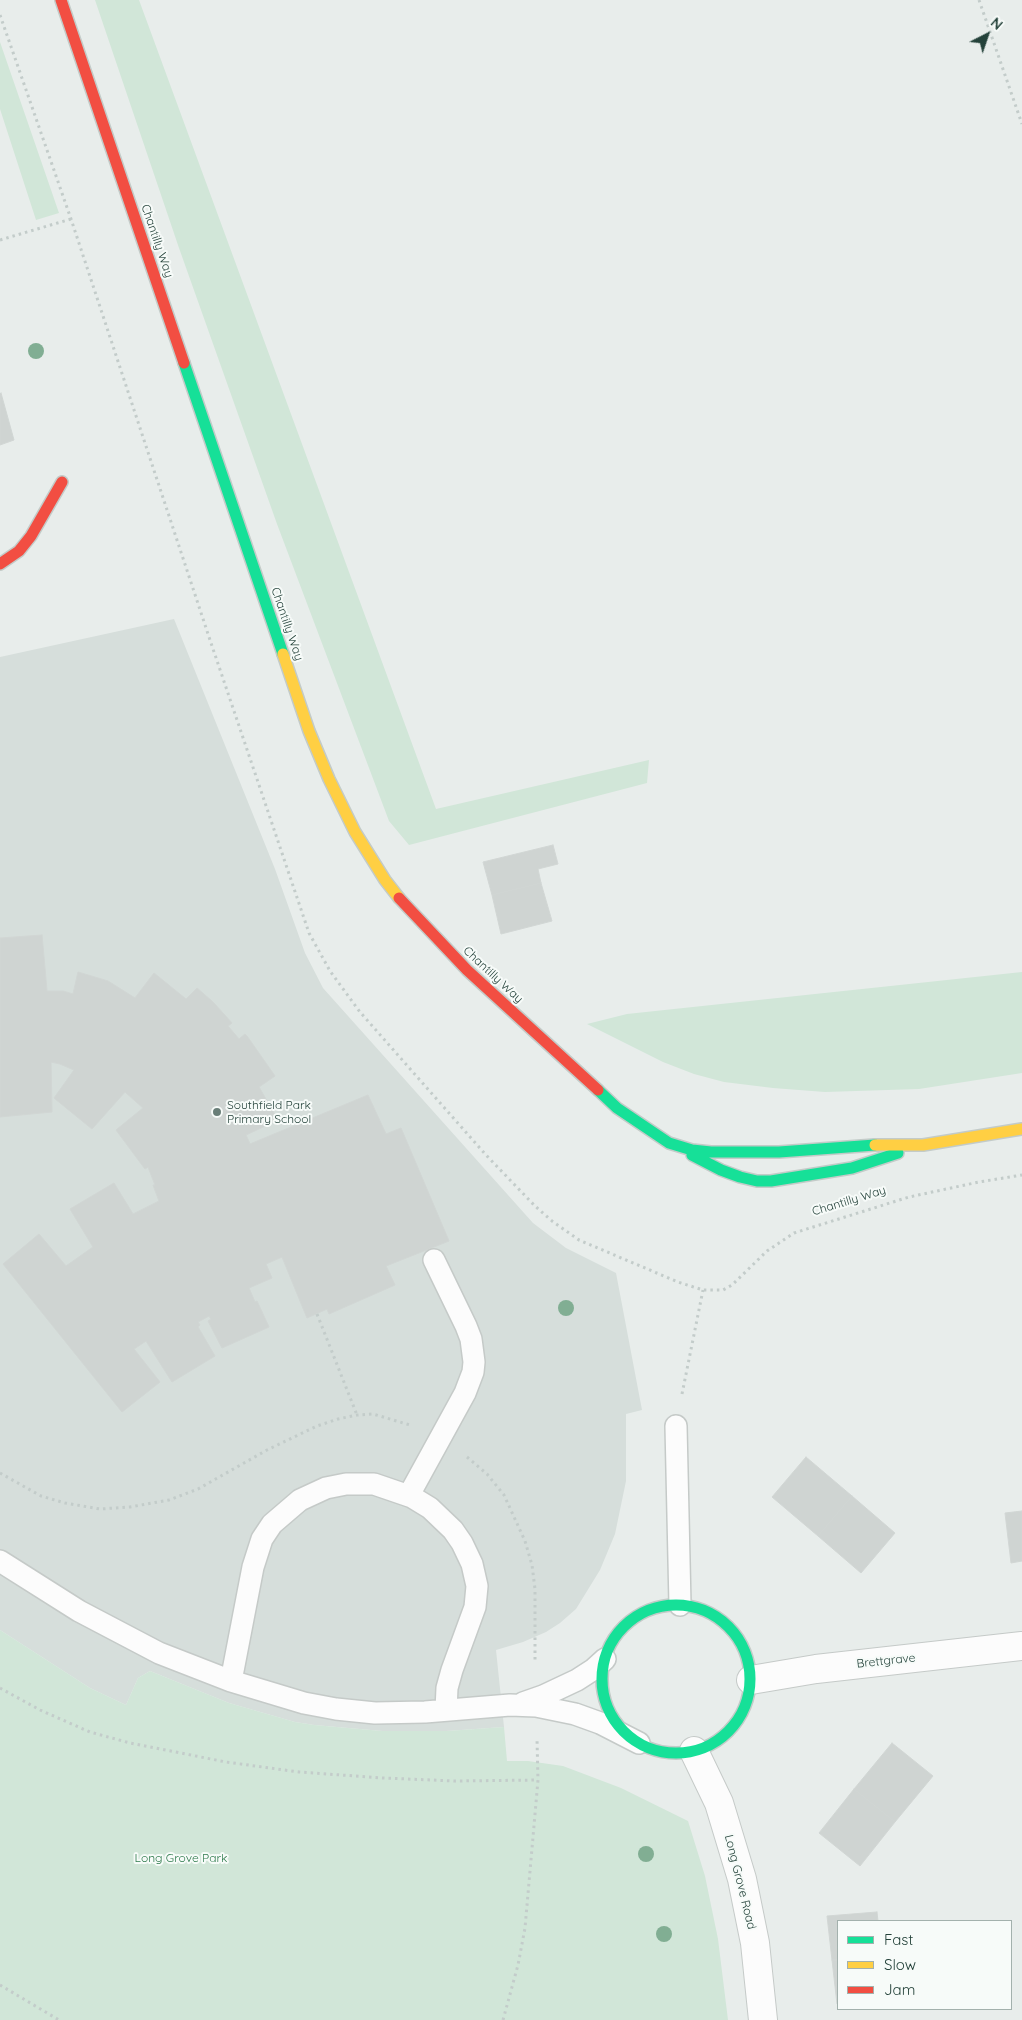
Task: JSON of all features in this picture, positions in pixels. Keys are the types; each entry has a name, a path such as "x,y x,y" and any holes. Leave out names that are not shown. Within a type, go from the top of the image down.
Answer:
{"street":[{"name":"Chantilly Way","path":"61,0 297,696 340,804 366,852 385,880 420,922 467,970 618,1108 669,1143 721,1170 757,1180 771,1181 852,1168 923,1144"},
{"path":"0,564 19,550 32,536 62,482"},
{"name":"Chantilly Way","path":"669,1143 692,1150 751,1153 872,1144 923,1144 1022,1129"},
{"path":"680,1605 694,1607 707,1612 730,1628 737,1637 747,1657 751,1680 746,1706 735,1725 718,1741 706,1748 666,1753 650,1749 624,1733 612,1718 602,1679 605,1659 617,1634 634,1618 656,1608 680,1605"},
{"name":"Brettgrave","path":"751,1680 816,1669 1022,1646"},
{"name":"Long Grove Road","path":"694,1751 719,1803 742,1879 755,1943 763,2020"}],"lane":[{"path":"408,1495 465,1394 473,1372 474,1353 471,1339 459,1309 434,1260"},
{"path":"676,1426 680,1605"},
{"path":"231,1681 253,1567 262,1539 272,1524 300,1500 313,1493 335,1486 374,1484 408,1495 430,1508 453,1530 468,1553 476,1576 477,1595 475,1607 452,1670 447,1688 446,1710"},
{"path":"0,1561 44,1590 140,1644 179,1662 231,1681 304,1703 375,1713 510,1705 536,1706 576,1714 600,1723 638,1743"},
{"path":"510,1705 529,1701 561,1688 587,1675 605,1659"}],"path":[{"path":"979,0 1022,124"},
{"path":"0,240 70,219"},
{"name":"Chantilly Way","path":"676,1426 703,1290 723,1290 732,1285 767,1251 794,1233 909,1197 1022,1175"},
{"path":"317,1314 357,1414"},
{"path":"0,1688 40,1710 90,1732 130,1743 226,1762 330,1775 455,1780 538,1780"},
{"path":"503,2020 518,1965 525,1928 538,1780 536,1706"},
{"path":"0,1985 59,2020"}],"shaded area":[{"name":"Southfield Park Primary School","path":"174,619 275,869 305,953 323,988 533,1223 566,1248 616,1273 642,1410 626,1414 626,1481 615,1534 600,1570 576,1609 546,1632 523,1642 496,1650 504,1727 447,1731 382,1731 295,1722 229,1703 150,1671 138,1678 126,1705 90,1688 0,1630 0,657"}],"green space":[{"path":"95,0 139,0 436,809 649,760 647,783 409,845 389,821 277,524 179,248"},
{"path":"0,42 59,213 36,220 0,109"},
{"path":"1022,972 1022,1073 919,1089 825,1092 724,1082 694,1074 663,1062 587,1024 627,1014"},
{"name":"Long Grove Park","path":"0,1630 90,1688 126,1705 138,1678 150,1671 229,1703 295,1722 382,1731 447,1731 504,1727 507,1761 528,1761 563,1766 621,1788 688,1821 705,1876 718,1939 728,2020 0,2020"}],"building":[{"path":"0,394 14,440 0,445"},
{"path":"553,845 558,864 538,869 541,883 492,895 483,862"},
{"path":"541,883 552,921 501,934 492,895"},
{"name":"Southfield Park Primary School","path":"42,935 47,991 63,991 73,994 78,972 108,981 135,998 154,973 186,999 197,988 232,1023 228,1026 239,1039 245,1034 247,1036 275,1076 259,1087 278,1120 246,1135 250,1144 368,1095 386,1134 401,1128 449,1241 386,1266 395,1285 329,1314 327,1309 307,1318 282,1257 266,1264 272,1278 249,1288 269,1327 222,1348 208,1321 211,1319 209,1316 198,1322 200,1325 198,1327 215,1356 172,1382 146,1341 134,1349 160,1382 122,1412 3,1264 39,1234 66,1266 93,1247 70,1209 114,1183 133,1214 159,1201 148,1167 145,1169 116,1130 143,1108 125,1092 92,1129 54,1098 74,1070 51,1062 52,1112 0,1117 0,938"},
{"path":"806,1457 852,1496 818,1536 772,1497"},
{"path":"852,1496 895,1533 861,1573 818,1536"},
{"path":"1022,1511 1022,1561 1011,1563 1005,1513"},
{"path":"892,1743 933,1776 895,1822 854,1789"},
{"path":"854,1789 895,1822 860,1866 819,1833"},
{"path":"877,1912 878,1920 837,1920 837,1960 832,1960 827,1916"},
{"path":"832,1960 837,1960 837,2004"}],"traffic: fast":[{"path":"184,363 283,654"},
{"path":"598,1090 617,1108 669,1143 692,1150 711,1152 779,1152 875,1145"},
{"path":"692,1155 721,1170 740,1177 757,1181 771,1181 852,1168 898,1153"},
{"path":"676,1605 704,1610 717,1617 728,1627 738,1638 745,1651 750,1679 745,1707 738,1720 728,1731 717,1741 704,1748 676,1753 648,1748 635,1741 624,1731 614,1720 607,1707 602,1679 607,1651 614,1638 624,1627 635,1617 648,1610 676,1605"}],"traffic: slow":[{"path":"283,654 309,731 329,779 355,832 385,880 399,898"},
{"path":"875,1145 923,1145 1022,1129"}],"traffic: jam":[{"path":"61,0 184,363"},
{"path":"0,564 19,551 31,536 62,482"},
{"path":"399,898 467,970 598,1090"}],"place":[{"name":"Southfield Park Primary School","path":"217,1112"}]}
